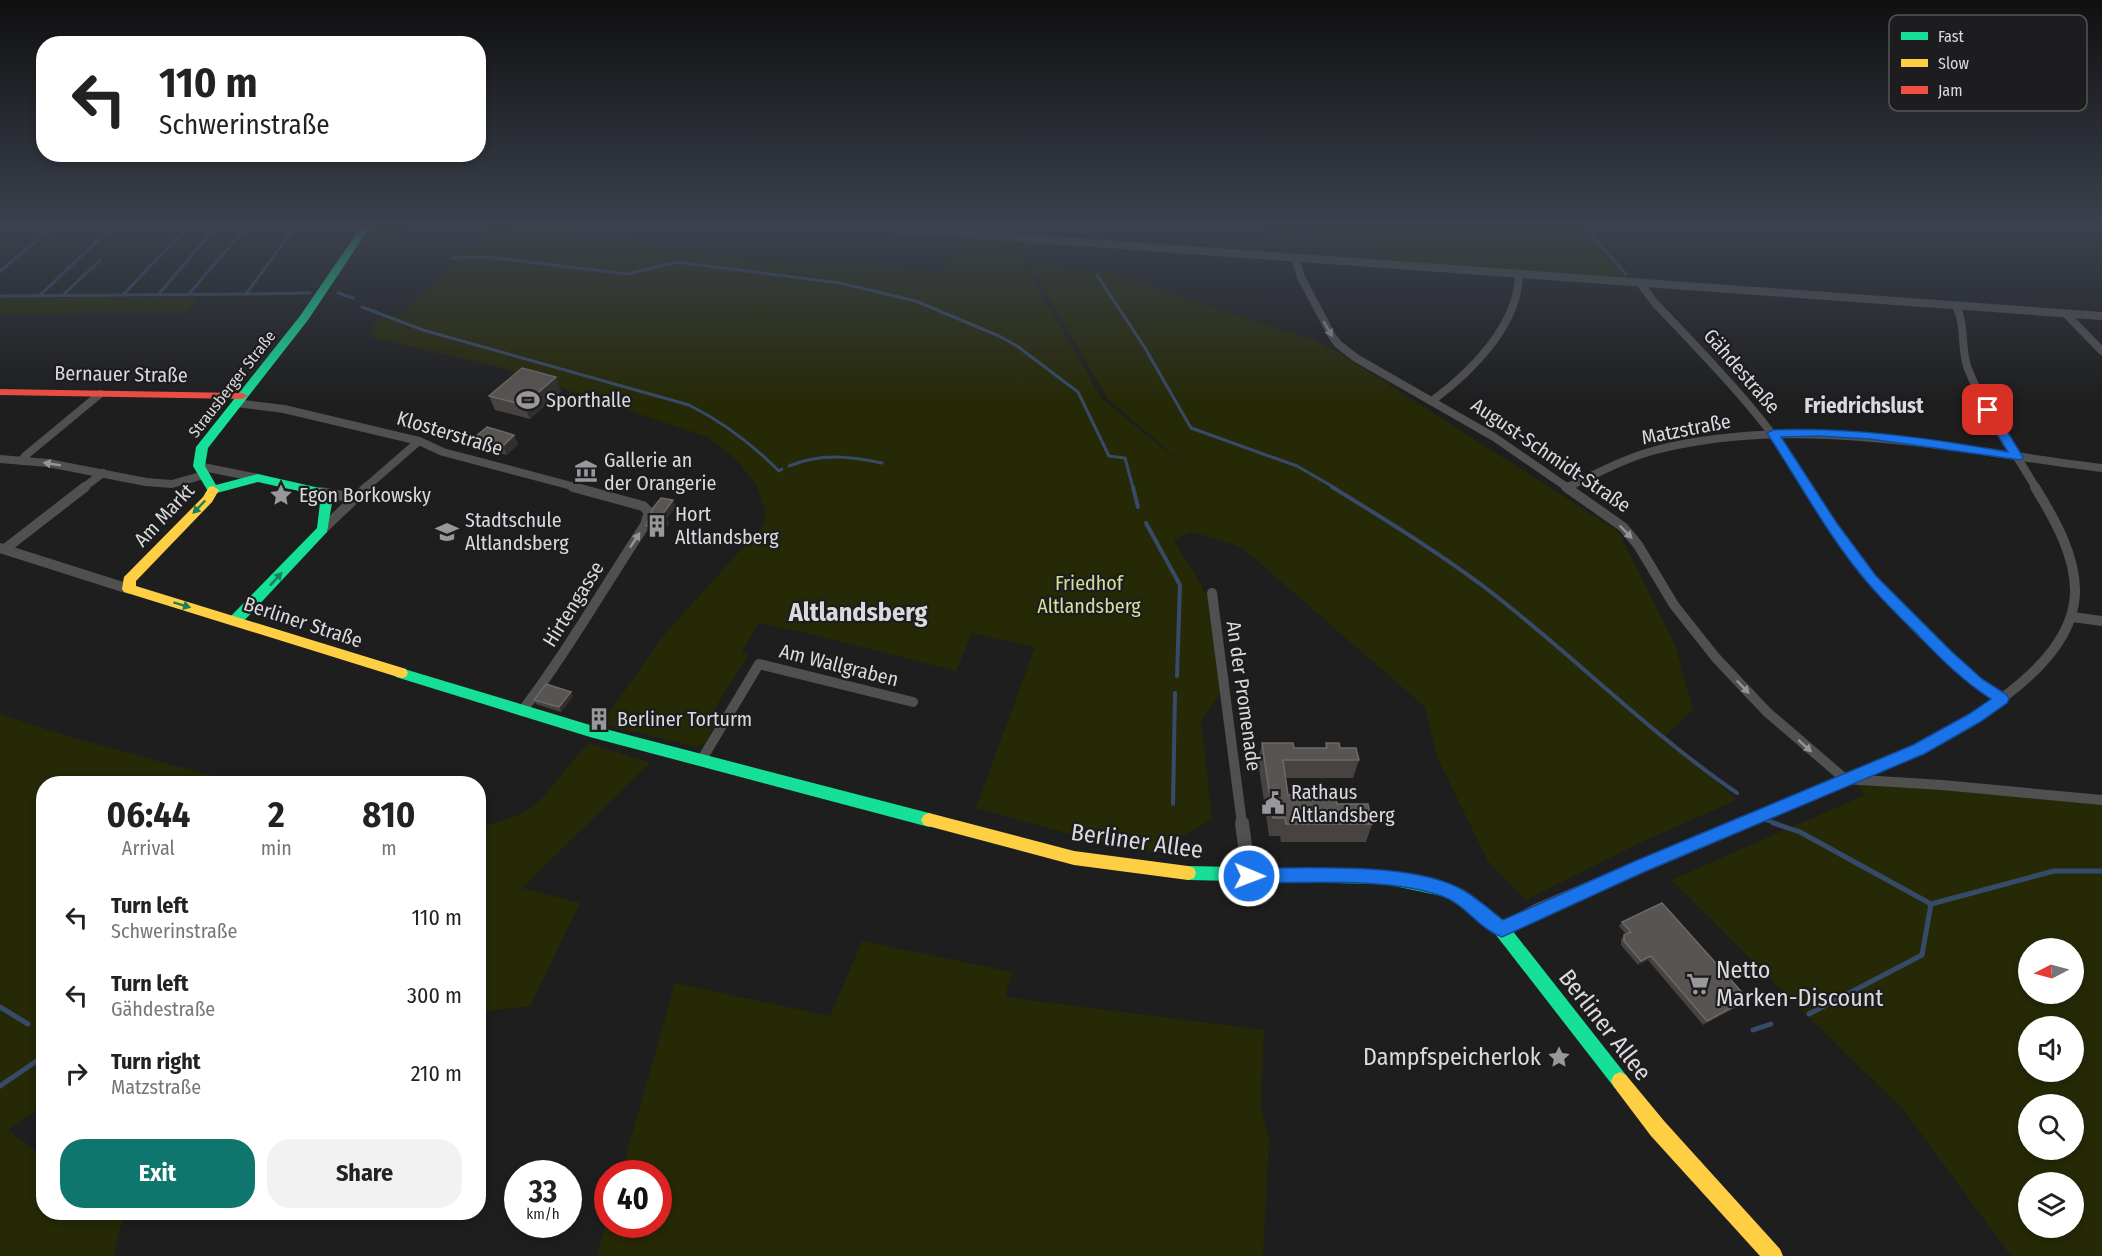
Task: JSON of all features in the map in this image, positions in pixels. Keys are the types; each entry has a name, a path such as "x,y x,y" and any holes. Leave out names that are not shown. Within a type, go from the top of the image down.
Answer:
{"street":[{"name":"Strausberger Straße","path":"201,470 197,458 202,447 304,318 326,286"},
{"name":"August-Schmidt-Straße","path":"1305,286 1338,344 1356,358 1503,442 1568,487 1629,534 1674,605 1716,657 1767,712 1845,779"},
{"path":"1432,400 1456,382 1494,339 1518,296 1521,286"},
{"name":"Gähdestraße","path":"1642,286 1773,433 1798,469 1831,525 1872,579 1942,651 1977,683 2001,699"},
{"path":"1676,286 2102,316"},
{"path":"1502,930 1526,916 1638,867 1918,749 1975,718 2001,699 2043,664 2065,635 2073,617 2074,581 2065,548 2057,528 1988,410 1972,378 1963,352 1961,314 1956,306"},
{"path":"2066,314 2102,351"},
{"name":"Bernauer Straße","path":"0,392 239,400"},
{"path":"22,461 25,456 100,394"},
{"name":"Klosterstraße","path":"239,400 330,418 419,441 450,454 643,506 649,512"},
{"name":"Matzstraße","path":"1568,487 1654,450 1708,439 1773,433 1818,432 1870,435 1932,442 2017,457 2102,468"},
{"path":"235,621 354,498 419,441"},
{"name":"Am Markt","path":"0,459 48,463 146,482 172,484 201,470 213,490 208,499 129,580 129,589"},
{"path":"201,470 258,478 354,498"},
{"path":"2,549 103,473"},
{"path":"213,490 258,478"},
{"path":"320,492 326,503 323,529"},
{"name":"Hirtengasse","path":"522,711 556,666 570,640 644,526 649,512"},
{"name":"Berliner Straße","path":"2,549 595,732"},
{"name":"An der Promenade","path":"1212,593 1249,876"},
{"path":"2073,617 2102,621"},
{"name":"Am Wallgraben","path":"702,759 759,664 913,702"},
{"name":"Berliner Allee","path":"595,732 1074,858 1164,871 1249,876 1385,877 1413,881 1458,895 1502,930 1689,1166 1773,1256"},
{"path":"1845,779 1942,785 2102,800"}],"green space":[{"name":"Friedhof Altlandsberg","path":"431,286 1037,286 1102,399 1196,475 1108,399 1042,286 1149,286 1313,340 1344,356 1618,531 1675,645 1693,710 1666,735 1737,800 1646,840 1526,900 1488,861 1438,759 1425,707 1246,551 1233,544 1192,532 1173,540 1207,596 1220,693 1201,721 1212,819 1178,839 1178,855 1120,848 976,808 1035,647 972,633 956,671 758,623 742,652 748,655 712,713 721,716 704,744 697,747 601,724 664,635 764,524 765,510 757,486 737,460 708,437 499,367 375,338 368,332 382,316 402,313"},
{"path":"0,295 199,298 186,313 0,314"},
{"path":"0,714 64,735 213,776 36,776 36,1110 8,1130 36,1152 36,1220 122,1220 113,1256 0,1256"},
{"path":"588,743 650,763 522,888 580,903 530,1006 486,1011 486,826 516,816 536,805"},
{"path":"1855,782 2102,805 2102,1256 2011,1256 1906,1113 1671,880 1865,795"},
{"path":"862,941 1012,972 1005,997 1264,1030 1261,1106 1269,1139 1263,1256 597,1256 602,1238 672,1238 672,1160 625,1160 675,983 830,1016"}],"building":[{"path":"522,368 556,377 524,405 489,396"},
{"path":"487,427 514,435 503,446 474,438"},
{"path":"661,498 673,500 662,515 666,516 657,528 646,526 653,508"},
{"path":"546,684 571,692 559,707 534,700"},
{"path":"1262,743 1293,743 1294,748 1327,748 1326,743 1339,743 1340,748 1356,748 1359,760 1283,760 1288,795 1336,795 1337,804 1368,804 1372,824 1286,824 1285,818 1273,818"},
{"name":"Netto Marken-Discount","path":"1662,903 1748,999 1707,1021 1651,956 1641,961 1624,941 1624,935 1631,932 1622,922"}],"waterway":[{"path":"39,296 50,286"},
{"path":"63,295 73,286"},
{"path":"123,295 132,286"},
{"path":"158,295 166,286"},
{"path":"189,294 196,286"},
{"path":"246,294 252,286"},
{"path":"851,286 916,301 999,336 1017,346 1078,392 1109,456 1125,458 1133,488"},
{"path":"1104,286 1145,348 1191,428 1297,466 1335,488"},
{"path":"246,294 310,293"},
{"path":"338,293 353,298"},
{"path":"158,295 246,294"},
{"path":"39,296 123,295"},
{"path":"123,295 158,295"},
{"path":"0,296 39,296"},
{"path":"362,307 423,330 689,405 737,434 779,471 782,469"},
{"path":"789,466 824,457 882,463"},
{"path":"1133,487 1138,507"},
{"path":"1332,487 1411,536 1487,589 1672,745 1737,793"},
{"path":"1146,523 1180,585 1177,676"},
{"path":"1173,804 1175,693"},
{"path":"1766,820 1778,824"},
{"path":"1773,823 1800,832 1931,904"},
{"path":"1931,904 2054,871 2102,871"},
{"path":"1809,1014 1922,955 1931,904"},
{"path":"0,1007 28,1024"},
{"path":"1753,1030 1771,1024"},
{"path":"0,1086 36,1061"}],"traffic: fast":[{"path":"213,490 199,466 202,447 304,318 326,286"},
{"path":"213,490 258,478 320,492 326,503 323,529 235,621"},
{"path":"401,673 590,731 929,820"},
{"path":"1188,873 1385,877 1444,889 1458,895 1502,930 1620,1081"}],"traffic: slow":[{"path":"213,490 208,499 129,580 129,589 401,673"},
{"path":"929,820 1074,858 1188,873"},
{"path":"1620,1081 1658,1129 1773,1256"}],"traffic: jam":[{"path":"0,392 242,396"}],"place":[{"name":"Sporthalle","path":"528,400"},
{"name":"Gallerie an der Orangerie","path":"586,471"},
{"name":"Egon Borkowsky","path":"281,495"},
{"name":"Hort Altlandsberg","path":"657,526"},
{"name":"Stadtschule Altlandsberg","path":"447,532"},
{"name":"Berliner Torturm","path":"599,719"},
{"name":"Rathaus Altlandsberg","path":"1273,803"},
{"name":"Netto Marken-Discount","path":"1698,984"},
{"name":"Dampfspeicherlok","path":"1559,1057"}],"district":[{"name":"Friedrichslust","path":"1864,406"},
{"name":"Altlandsberg","path":"858,612"}],"route":[{"path":"1249,876 1385,877 1413,881 1458,895 1502,930 1526,916 1638,867 1918,749 1975,718 2001,699 1977,683 1946,655 1912,623 1872,579 1831,525 1798,469 1773,433 1818,432 1870,435 1932,442 2017,457 1988,410"}]}
